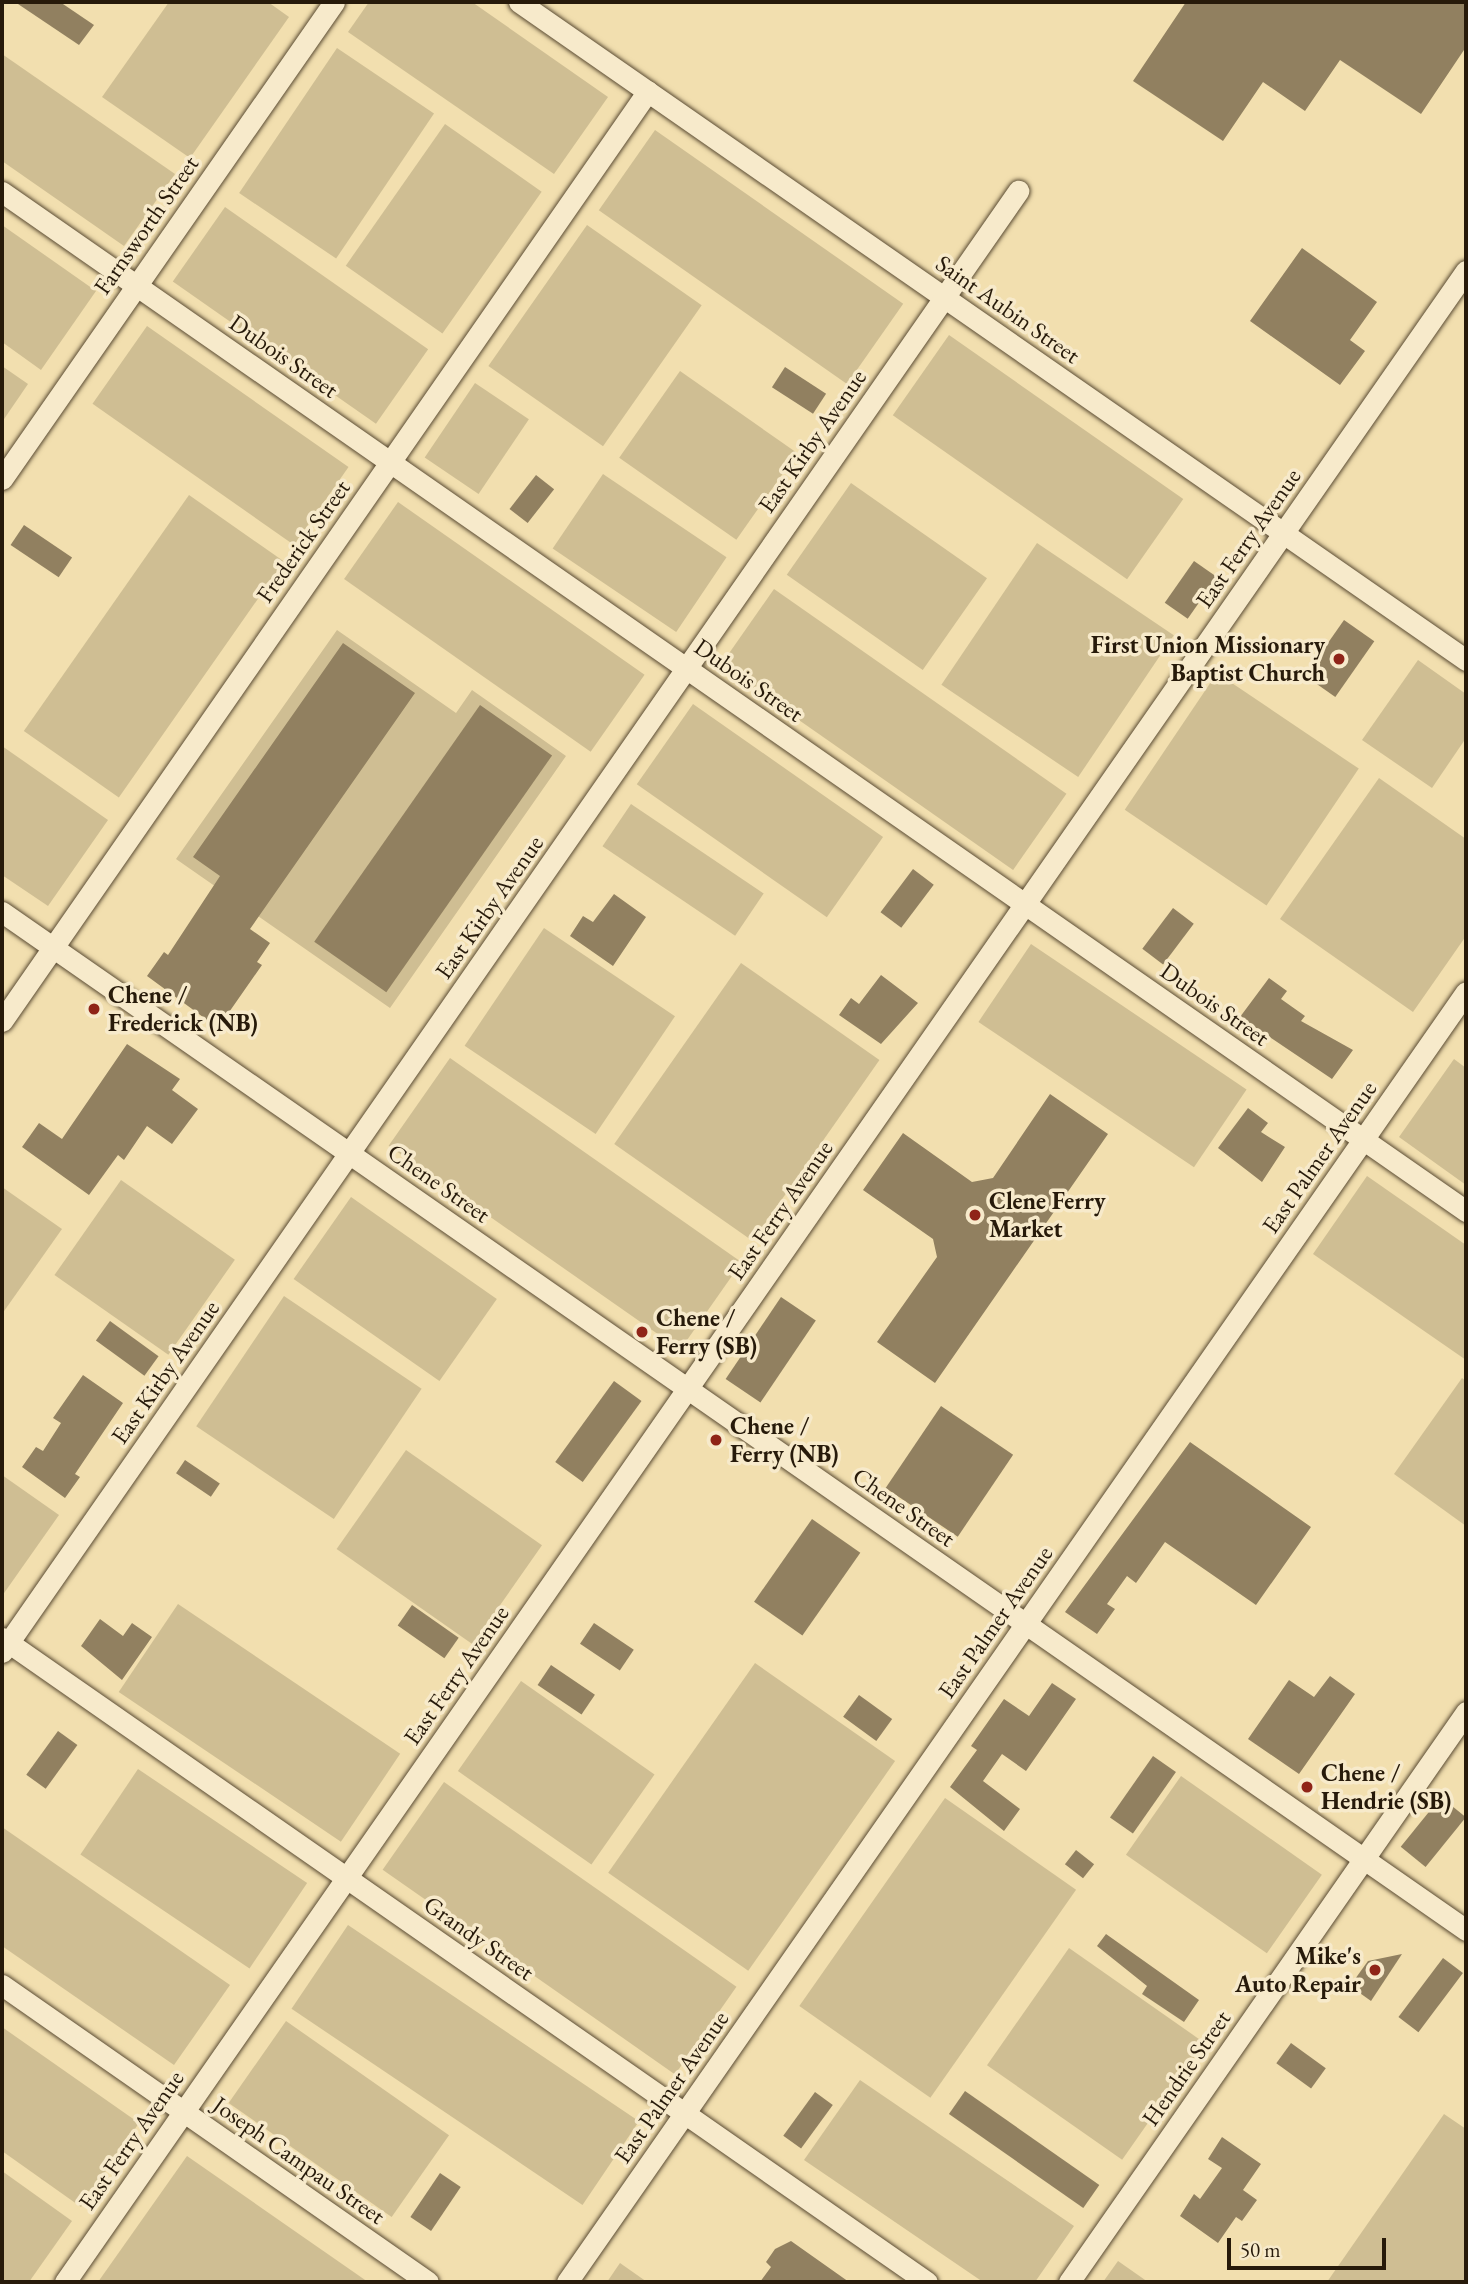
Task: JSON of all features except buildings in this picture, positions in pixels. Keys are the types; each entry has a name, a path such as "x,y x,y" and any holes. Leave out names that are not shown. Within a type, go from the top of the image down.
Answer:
{"street":[{"name":"Farnsworth Street","path":"2,479 334,2"},
{"name":"Saint Aubin Street","path":"519,2 1281,535 1466,660"},
{"name":"Frederick Street","path":"2,1021 649,91"},
{"name":"East Kirby Avenue","path":"4,1644 1018,191"},
{"name":"Dubois Street","path":"2,192 1466,1211"},
{"name":"East Ferry Avenue","path":"65,2282 1466,271"},
{"name":"Chene Street","path":"2,912 1466,1930"},
{"name":"East Palmer Avenue","path":"567,2282 1466,992"},
{"name":"Grandy Street","path":"4,1644 927,2282"},
{"name":"Hendrie Street","path":"1069,2282 1466,1712"},
{"name":"Joseph Campau Street","path":"2,1985 428,2282"}],"shaded area":[{"path":"169,2 268,2 289,17 190,158 102,97"},
{"path":"369,2 472,2 608,97 554,174 348,32"},
{"path":"337,48 434,113 336,259 239,193"},
{"path":"2,54 175,174 124,246 2,161"},
{"path":"445,124 542,192 442,333 346,266"},
{"path":"655,130 903,304 847,384 599,210"},
{"path":"225,207 428,349 376,424 173,282"},
{"path":"2,225 96,291 41,370 2,342"},
{"path":"587,225 702,305 603,446 488,366"},
{"path":"147,326 349,467 294,545 93,404"},
{"path":"949,335 1183,499 1127,579 893,415"},
{"path":"2,366 28,384 2,422"},
{"path":"680,371 797,453 736,540 619,458"},
{"path":"475,383 529,419 479,494 425,458"},
{"path":"603,474 727,557 676,632 553,549"},
{"path":"851,483 987,578 923,670 787,575"},
{"path":"189,495 284,562 119,797 24,731"},
{"path":"398,502 645,675 591,752 344,579"},
{"path":"1037,543 1174,635 1078,777 941,685"},
{"path":"774,589 1066,794 1013,870 721,665"},
{"path":"337,630 456,713 472,690 566,756 390,1008 176,859"},
{"path":"1418,660 1466,694 1466,738 1432,788 1362,740"},
{"path":"1217,673 1359,769 1266,905 1125,810"},
{"path":"693,704 883,837 827,917 637,784"},
{"path":"2,746 108,820 48,906 2,875"},
{"path":"1379,778 1466,839 1466,936 1413,1012 1280,919"},
{"path":"631,804 764,893 735,936 602,846"},
{"path":"544,928 675,1016 596,1134 465,1046"},
{"path":"1031,944 1247,1089 1194,1167 978,1022"},
{"path":"741,963 879,1060 753,1241 614,1144"},
{"path":"450,1058 742,1262 680,1350 389,1146"},
{"path":"1454,1059 1466,1068 1466,1185 1399,1137"},
{"path":"1367,1176 1466,1245 1466,1360 1313,1254"},
{"path":"121,1180 235,1260 168,1355 54,1275"},
{"path":"2,1187 62,1229 2,1314"},
{"path":"351,1197 497,1299 439,1381 294,1279"},
{"path":"284,1296 422,1389 334,1519 196,1426"},
{"path":"1462,1378 1466,1381 1466,1526 1394,1474"},
{"path":"406,1450 542,1545 473,1644 337,1549"},
{"path":"2,1475 59,1515 2,1596"},
{"path":"178,1604 400,1754 341,1842 119,1692"},
{"path":"755,1663 895,1761 748,1971 608,1873"},
{"path":"521,1681 655,1774 591,1865 458,1771"},
{"path":"138,1769 307,1883 250,1968 80,1854"},
{"path":"1181,1776 1322,1875 1267,1953 1126,1855"},
{"path":"444,1782 736,1987 675,2074 383,1870"},
{"path":"945,1798 1076,1890 930,2098 799,2006"},
{"path":"2,1827 230,1985 174,2065 2,1946"},
{"path":"348,1925 639,2121 583,2205 292,2009"},
{"path":"1069,1948 1204,2043 1122,2160 987,2065"},
{"path":"286,2021 449,2135 392,2217 229,2103"},
{"path":"2,2027 139,2123 81,2207 2,2151"},
{"path":"860,2080 1074,2226 1035,2282 983,2282 804,2160"},
{"path":"1444,2114 1466,2129 1466,2282 1327,2282"},
{"path":"187,2156 368,2282 98,2282"},
{"path":"2,2171 72,2221 29,2282 2,2282"},
{"path":"1118,2261 1148,2282 1103,2282"},
{"path":"620,2263 647,2282 607,2282"}],"place":[{"name":"First Union Missionary Baptist Church","path":"1339,659"},
{"name":"Chene / Frederick (NB)","path":"94,1009"},
{"name":"Clene Ferry Market","path":"975,1215"},
{"name":"Chene / Ferry (SB)","path":"642,1332"},
{"name":"Chene / Ferry (NB)","path":"716,1440"},
{"name":"Chene / Hendrie (SB)","path":"1307,1787"},
{"name":"Mike's Auto Repair","path":"1375,1970"}]}
